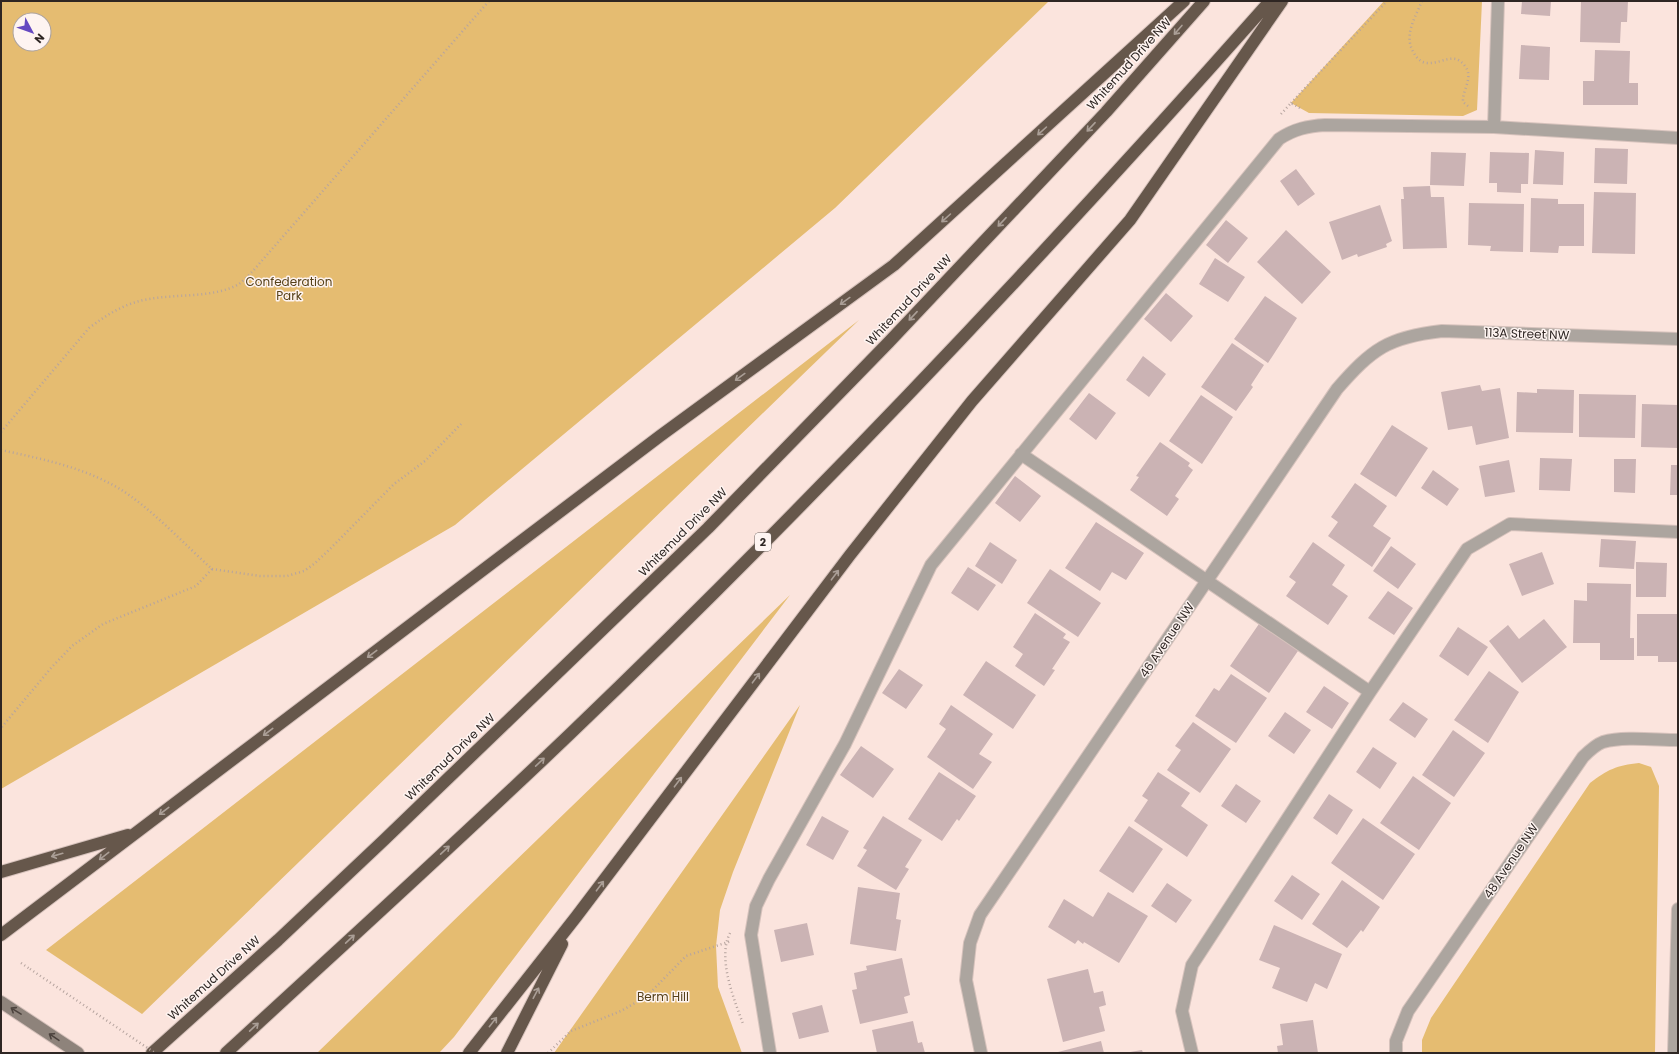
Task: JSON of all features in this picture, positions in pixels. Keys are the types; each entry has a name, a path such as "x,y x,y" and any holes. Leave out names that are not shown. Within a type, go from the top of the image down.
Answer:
{"highway":[{"path":"1,935 660,436 894,265 1184,1"},
{"name":"Whitemud Drive NW","path":"153,1053 278,940 373,851 708,528 889,342 1106,112 1204,1"},
{"name":"2","path":"226,1053 570,734 741,565 927,376 1138,150 1270,1"},
{"path":"469,1053 576,917 850,555 962,413 1130,220 1282,1"},
{"path":"1,872 135,833"},
{"path":"506,1053 576,917"}],"main road":[{"path":"1,1002 78,1053"}],"street":[{"path":"1494,127 1498,1"},
{"path":"770,1053 751,936 756,906 769,879 845,744 931,565 1279,139 1290,131 1306,127 1325,125 1494,127 1678,138"},
{"name":"113A Street NW","path":"1378,348 1413,335 1442,331 1678,339"},
{"name":"46 Avenue NW","path":"981,1053 966,980 970,943 980,915 1337,389 1356,367 1378,348"},
{"path":"1021,454 1206,582 1370,692"},
{"path":"1192,1053 1182,1011 1192,965 1370,692 1468,549 1510,524 1678,532"},
{"name":"48 Avenue NW","path":"1396,1053 1396,1041 1408,1011 1583,757 1593,747 1603,742 1618,740 1678,740"},
{"path":"1674,1053 1678,908"}],"path":[{"path":"1,432 89,328 106,316 122,307 148,299 191,294 211,294 239,284 252,272 489,1"},
{"path":"1276,120 1387,1"},
{"path":"1422,1 1409,32 1410,47 1416,58 1423,62 1430,63 1449,58 1456,58 1466,66 1469,77 1463,96 1463,102 1470,107"},
{"path":"1291,103 1303,110"},
{"path":"1,450 73,467 120,489 145,508 212,569 260,576 287,576 304,571 323,555 394,484 425,461 461,424"},
{"path":"1,728 51,668 72,646 103,624 196,586 212,569"},
{"path":"732,930 725,943 729,984 744,1025"},
{"path":"548,1053 571,1031 621,1011 647,996 686,956 725,943"},
{"path":"21,963 153,1053"}],"green space":[{"name":"Confederation Park","path":"1,1 1049,1 835,208 455,525 1,789"},
{"path":"1384,1 1482,1 1477,110 1463,116 1309,113 1291,103"},
{"path":"859,320 142,1014 46,950"},
{"path":"790,595 454,1037 439,1053 317,1053"},
{"name":"Berm Hill","path":"800,705 733,872 720,910 716,946 718,987 742,1053 554,1053"},
{"path":"1639,763 1651,767 1659,786 1655,1053 1422,1053 1422,1040 1431,1018 1590,783 1613,769 1624,765"}],"building":[{"path":"1522,1 1551,1 1550,16 1521,14"},
{"path":"1581,1 1628,1 1627,22 1621,22 1620,43 1580,42"},
{"path":"1521,45 1550,47 1549,80 1519,79"},
{"path":"1595,50 1630,51 1629,83 1638,83 1638,105 1583,105 1583,81 1594,81"},
{"path":"1595,148 1628,149 1627,184 1594,183"},
{"path":"1535,150 1564,152 1563,185 1533,184"},
{"path":"1431,152 1466,153 1464,186 1430,185"},
{"path":"1490,152 1529,153 1528,184 1521,184 1521,193 1497,192 1497,183 1489,183"},
{"path":"1296,169 1315,194 1298,206 1280,181"},
{"path":"1430,186 1431,197 1444,197 1447,248 1403,249 1401,199 1404,199 1403,187"},
{"path":"1594,192 1636,193 1635,254 1592,253"},
{"path":"1531,198 1558,199 1558,204 1584,204 1584,246 1559,246 1558,253 1530,252"},
{"path":"1469,203 1524,204 1523,252 1490,251 1491,246 1468,245"},
{"path":"1380,205 1392,241 1386,244 1387,247 1358,257 1357,254 1342,260 1329,222"},
{"path":"1226,220 1248,238 1228,263 1206,245"},
{"path":"1286,230 1331,272 1302,304 1257,262"},
{"path":"1215,258 1245,277 1228,302 1199,284"},
{"path":"1166,293 1193,316 1171,342 1144,319"},
{"path":"1265,296 1297,318 1268,363 1234,339"},
{"path":"1232,343 1264,365 1251,385 1253,387 1236,411 1201,387"},
{"path":"1143,356 1166,374 1149,397 1126,380"},
{"path":"1480,385 1482,391 1500,388 1509,438 1476,445 1472,426 1448,430 1441,392"},
{"path":"1537,389 1574,390 1573,433 1516,432 1517,392 1537,393"},
{"path":"1089,393 1116,413 1096,440 1069,419"},
{"path":"1579,394 1636,395 1635,438 1579,437"},
{"path":"1201,395 1233,417 1202,464 1169,441"},
{"path":"1642,404 1678,405 1678,448 1641,447"},
{"path":"1392,425 1428,448 1396,497 1360,474"},
{"path":"1160,442 1190,463 1188,466 1193,470 1175,496 1179,499 1167,516 1130,490 1139,477 1136,476"},
{"path":"1540,458 1572,459 1570,491 1539,490"},
{"path":"1614,459 1636,459 1635,493 1614,492"},
{"path":"1509,460 1515,492 1485,497 1479,466"},
{"path":"1671,465 1678,465 1678,495 1670,495"},
{"path":"1433,470 1459,489 1447,506 1421,488"},
{"path":"1015,476 1041,496 1020,522 995,503"},
{"path":"1355,483 1387,506 1373,526 1391,538 1372,567 1328,536 1338,522 1331,517"},
{"path":"1096,522 1144,553 1126,580 1112,572 1100,591 1065,568"},
{"path":"1601,539 1636,541 1634,569 1599,567"},
{"path":"990,542 1017,560 1002,584 975,566"},
{"path":"1313,542 1345,565 1332,585 1348,596 1328,625 1286,596 1296,582 1289,577"},
{"path":"1391,546 1416,564 1398,589 1373,571"},
{"path":"1542,552 1554,584 1522,596 1509,564"},
{"path":"1636,562 1667,563 1666,597 1636,597"},
{"path":"968,567 996,585 978,611 951,593"},
{"path":"1050,569 1101,603 1078,637 1027,603"},
{"path":"1587,583 1631,584 1630,638 1634,638 1634,660 1600,660 1600,643 1573,643 1574,600 1587,601"},
{"path":"1388,591 1413,608 1394,635 1368,618"},
{"path":"1035,613 1066,634 1063,638 1070,642 1052,669 1055,670 1044,686 1015,666 1023,654 1013,647"},
{"path":"1637,614 1678,614 1678,662 1658,662 1658,656 1637,656"},
{"path":"1544,619 1567,647 1522,683 1489,641 1508,625 1519,639"},
{"path":"1261,621 1300,648 1269,693 1230,666"},
{"path":"1458,627 1488,647 1468,676 1439,656"},
{"path":"986,661 1036,695 1013,729 963,695"},
{"path":"899,669 923,685 906,709 882,693"},
{"path":"1489,671 1519,692 1488,743 1454,720"},
{"path":"1231,674 1267,698 1236,743 1195,716 1214,688 1219,691"},
{"path":"1324,686 1349,703 1332,729 1306,712"},
{"path":"1403,702 1428,719 1415,738 1389,720"},
{"path":"951,705 993,734 979,754 992,762 973,789 927,757 946,729 939,724"},
{"path":"1285,712 1311,730 1294,754 1268,736"},
{"path":"1193,722 1231,749 1200,793 1167,770 1181,750 1175,746"},
{"path":"1453,730 1485,753 1454,797 1422,775"},
{"path":"861,746 894,769 873,798 840,775"},
{"path":"1373,747 1397,763 1380,789 1356,772"},
{"path":"939,772 976,796 959,821 957,819 942,841 908,819"},
{"path":"1158,772 1190,793 1181,806 1208,825 1187,857 1134,821 1148,800 1142,796"},
{"path":"1413,776 1451,803 1419,850 1380,823"},
{"path":"1236,784 1261,801 1246,823 1221,806"},
{"path":"1329,794 1353,810 1337,835 1313,818"},
{"path":"822,816 849,831 833,860 806,845"},
{"path":"883,816 922,840 905,867 909,869 896,890 857,866 867,850 863,848"},
{"path":"1363,818 1415,854 1383,900 1331,863"},
{"path":"1129,826 1163,849 1133,893 1099,871"},
{"path":"1292,875 1320,894 1302,920 1274,901"},
{"path":"1342,880 1380,907 1363,932 1361,930 1347,948 1312,924"},
{"path":"1167,883 1192,900 1176,923 1151,906"},
{"path":"858,887 900,893 896,919 901,920 896,951 850,944"},
{"path":"1108,892 1148,916 1119,963 1084,942 1083,944 1078,940 1075,944 1048,927 1064,899 1093,917"},
{"path":"807,923 814,955 781,962 774,930"},
{"path":"1274,925 1342,954 1327,989 1315,983 1307,1002 1272,988 1280,968 1259,960"},
{"path":"902,958 910,995 904,997 908,1013 860,1024 852,990 857,989 854,973 867,970 866,966"},
{"path":"1088,969 1094,993 1103,991 1106,1005 1099,1007 1105,1031 1063,1042 1047,979"},
{"path":"822,1005 829,1032 799,1039 792,1013"},
{"path":"1313,1020 1318,1053 1278,1053 1277,1046 1283,1045 1280,1024"},
{"path":"913,1021 918,1043 922,1042 925,1053 877,1053 872,1030"},
{"path":"1101,1041 1104,1053 1058,1052"},
{"path":"1142,1050 1143,1053 1130,1052"}]}
